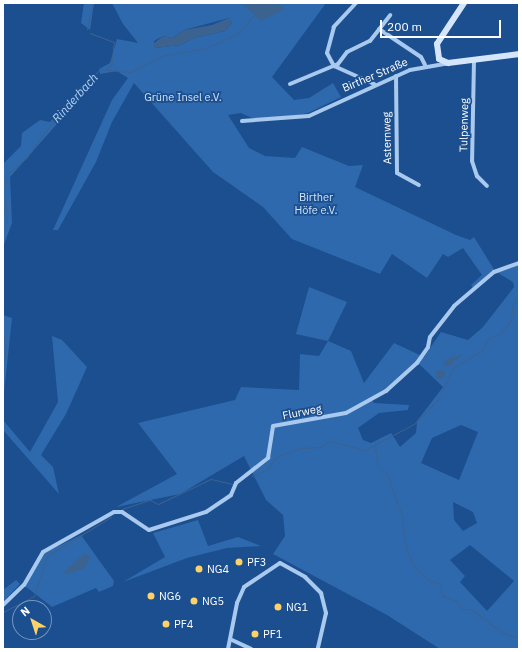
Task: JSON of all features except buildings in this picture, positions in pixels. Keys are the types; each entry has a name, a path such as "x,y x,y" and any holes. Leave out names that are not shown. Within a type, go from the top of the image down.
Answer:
{"street":[{"path":"356,3 337,22 327,41 327,54 334,66 374,84"},
{"path":"448,63 436,56 435,48 464,3"},
{"path":"290,84 334,66 347,52 370,42 390,16"},
{"path":"380,29 422,57 424,65"},
{"name":"Birther Straße","path":"242,121 304,117 374,84 424,65 519,54"},
{"name":"Tulpenweg","path":"474,60 472,161 477,176 487,186"},
{"name":"Asternweg","path":"396,76 397,173 419,185"},
{"name":"Flurweg","path":"3,605 24,585 43,552 114,512 122,512 149,530 206,512 231,495 236,483 268,458 273,426 346,413 386,391 418,363 428,347 430,337 454,306 494,272 519,263"},
{"path":"228,649 232,640 236,607 244,587 280,563 305,576 321,593 326,613 318,649"},
{"path":"232,640 251,649"}],"green space":[{"path":"84,3 94,3 90,30 81,23"},
{"path":"112,3 326,3 272,77 294,100 309,98 333,83 341,97 308,113 293,116 254,119 241,113 228,115 249,148 265,156 295,158 302,147 349,166 363,165 355,187 456,235 470,240 474,237 495,271 473,288 471,285 482,275 463,248 448,257 443,254 427,278 392,254 380,274 292,239 263,207 213,172 134,83 112,122 96,162 58,230 53,230 112,100 128,78 117,71 100,74 99,69 110,63 117,39 138,43 123,24","holes":["229,18 232,23 225,31 194,38 180,45 155,48 154,41 163,36 172,38 184,30"]},
{"path":"92,79 87,90 10,177 12,223 3,247 3,164 21,146 22,133 40,120 50,122 79,88"},
{"path":"519,263 519,649 440,649 387,615 273,554 285,536 283,515 266,500 244,456 180,494 116,507 177,474 138,423 235,400 241,387 299,390 300,354 319,356 328,341 351,351 364,383 394,343 424,357 441,332 468,340 483,327 514,287 513,282 495,271","holes":["418,363 443,387 417,421 416,433 400,447 391,433 371,443 363,440 358,428 379,413 408,410 409,405 374,403 372,400","461,425 478,432 459,480 421,463 432,438","453,502 473,512 477,523 463,531 454,520","470,545 514,581 487,611 460,582 465,576 450,560"]},
{"path":"309,287 347,302 328,341 296,334"},
{"path":"3,315 12,318 3,402"},
{"path":"52,336 62,340 87,367 66,414 41,455 53,467 59,494 3,430 3,420 30,452 58,402"},
{"path":"198,520 208,546 238,537 261,546 227,548 187,558 123,582 165,557 153,533"},
{"path":"81,535 114,581 113,586 99,592 96,588 52,607 52,600 43,600 25,586 44,553"},
{"path":"16,580 20,584 3,602 3,590"}],"shaded area":[{"path":"242,3 277,3 285,9 261,21"},
{"path":"229,18 232,23 225,31 194,38 180,45 155,48 153,44 163,36 172,38 184,30 212,25"},
{"path":"463,354 448,367 443,364 447,359"},
{"path":"440,369 445,374 440,379 435,374"},
{"path":"84,554 90,556 85,568 67,574 64,572"}],"waterway":[{"path":"87,29 93,3"},
{"name":"Rinderbach","path":"5,189 7,174 27,157 54,120 100,69 130,72 161,56 206,48 237,34 254,15"},
{"path":"90,33 114,42 111,65 106,69"},
{"name":"Rinderbach","path":"3,229 7,222 5,194"},
{"path":"252,476 268,469 276,457 301,448 321,447 329,441 365,450 414,424 439,398 453,368 481,351 488,339 501,333 511,320 513,304 519,296"},
{"name":"Rinderbach","path":"3,334 6,354 3,361"},
{"path":"375,445 377,464 387,474 402,516 406,550 415,568 430,581 439,583 443,596 456,601 462,609 471,609 501,632 519,638"},
{"path":"122,509 150,500 158,504 211,479 233,484"},
{"path":"3,612 34,596 47,556 111,517"}],"place":[{"name":"PF3","path":"239,562"},
{"name":"NG4","path":"199,569"},
{"name":"NG6","path":"151,596"},
{"name":"NG5","path":"194,601"},
{"name":"NG1","path":"278,607"},
{"name":"PF4","path":"166,624"},
{"name":"PF1","path":"255,634"}],"park label":[{"name":"Grüne Insel e.V.","path":"183,97"},
{"name":"Birther Höfe e.V.","path":"316,204"}]}
